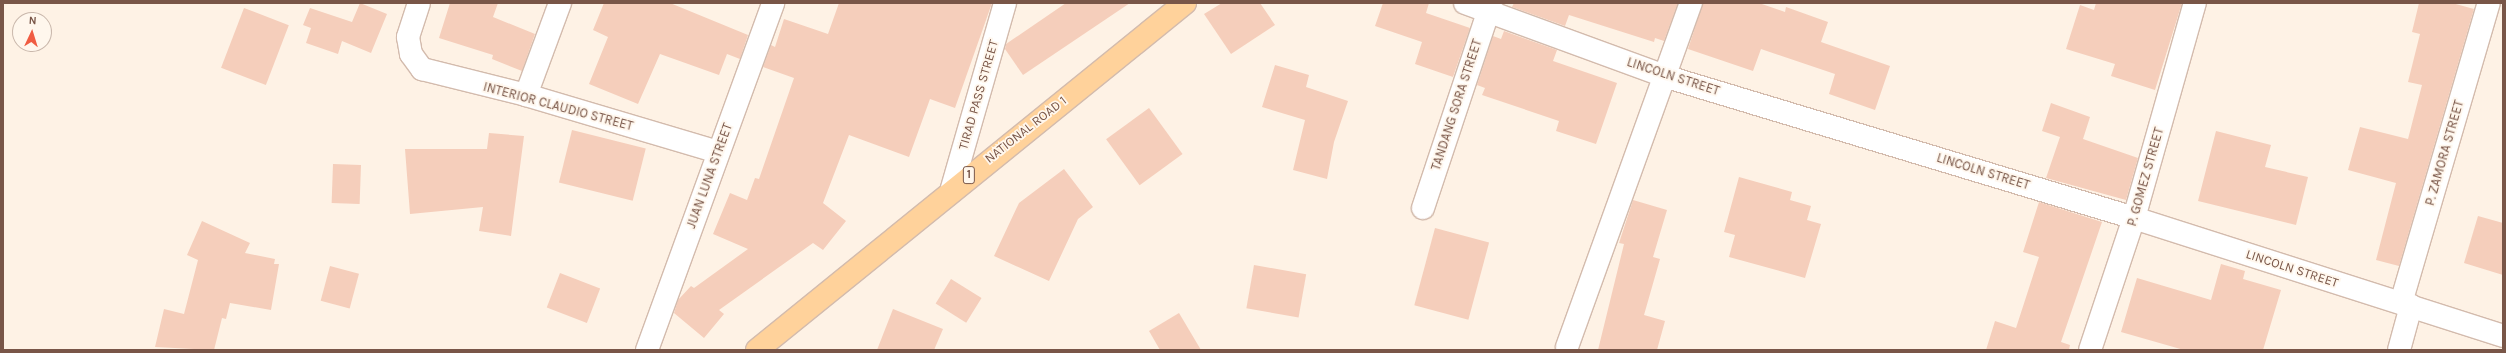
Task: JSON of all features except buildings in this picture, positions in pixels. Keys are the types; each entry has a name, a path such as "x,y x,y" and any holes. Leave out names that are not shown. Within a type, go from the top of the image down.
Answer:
{"main road":[{"name":"NATIONAL ROAD 1","path":"757,350 952,188 1185,3"}],"street":[{"name":"INTERIOR CLAUDIO STREET","path":"419,3 408,37 411,54 422,69 526,95 718,152"},
{"path":"526,95 560,3"},
{"name":"JUAN LUNA STREET","path":"647,350 718,152 774,3"},
{"name":"TIRAD PASS STREET","path":"952,188 1005,3"},
{"name":"LINCOLN STREET","path":"1465,3 1490,7 1664,76 2134,218 2503,336"},
{"path":"1567,347 1664,76 1692,3"},
{"name":"P. GOMEZ STREET","path":"2090,350 2134,218 2195,3"},
{"name":"P. ZAMORA STREET","path":"2399,350 2406,305 2489,3"},
{"path":"2494,3 2503,6"},
{"name":"TANDANG SORA STREET","path":"1423,208 1490,7"}]}
